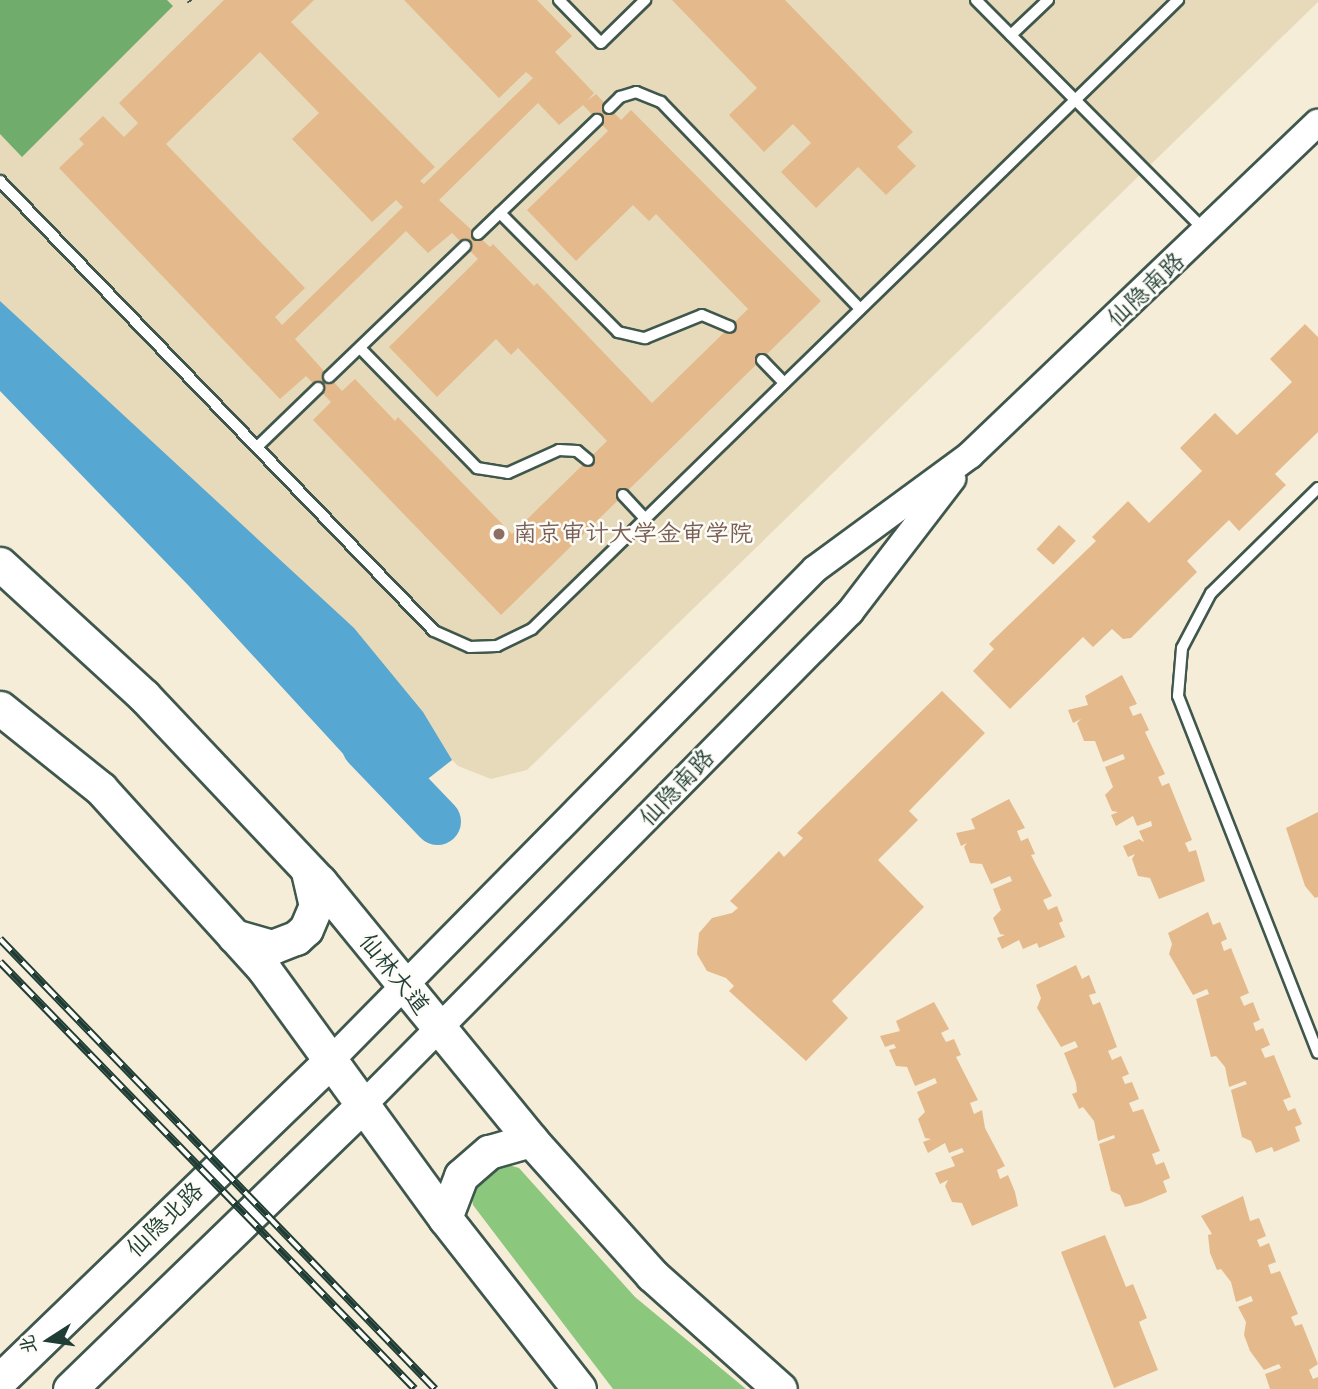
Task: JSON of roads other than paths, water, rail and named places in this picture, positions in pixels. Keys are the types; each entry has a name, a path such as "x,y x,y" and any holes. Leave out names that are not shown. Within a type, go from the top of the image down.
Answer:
{"main road":[{"name":"仙林大道","path":"0,564 144,696 308,870 531,1140 652,1275 780,1389"},
{"path":"0,708 101,789 234,936 364,1104 445,1218 579,1389"},
{"path":"234,936 271,947 296,938 306,929 316,906 308,870"},
{"name":"仙隐北路","path":"0,1380 331,1060"},
{"path":"70,1389 364,1104"},
{"path":"445,1218 461,1176 489,1152 531,1140"}],"street":[{"name":"仙隐南路","path":"331,1060 404,989 815,569 970,455 1207,233 1318,123"},
{"name":"仙隐南路","path":"364,1104 850,612 970,455"}],"lane":[{"path":"559,0 601,43 645,0"},
{"path":"976,0 1207,233"},
{"path":"1011,35 1048,0"},
{"path":"0,181 434,631 470,647 509,643 532,629 1178,0"},
{"path":"609,108 620,97 636,92 661,102 860,309"},
{"path":"478,234 597,120"},
{"path":"500,212 618,332 645,338 702,315 730,327"},
{"path":"329,377 465,246"},
{"path":"360,348 477,468 508,473 559,450 577,452 588,460"},
{"path":"762,360 784,383"},
{"path":"257,447 318,388"},
{"path":"1318,488 1211,593 1182,648 1178,696 1318,1053"},
{"path":"623,495 645,519"}],"water":[{"path":"0,301 354,628 423,712 452,760 392,807 188,585 0,391"}],"waterway":[{"path":"365,746 437,821"}],"railway":[{"path":"0,939 435,1389"},
{"path":"0,962 415,1389"}],"place":[{"name":"南京审计大学金审学院","path":"499,534"}]}
